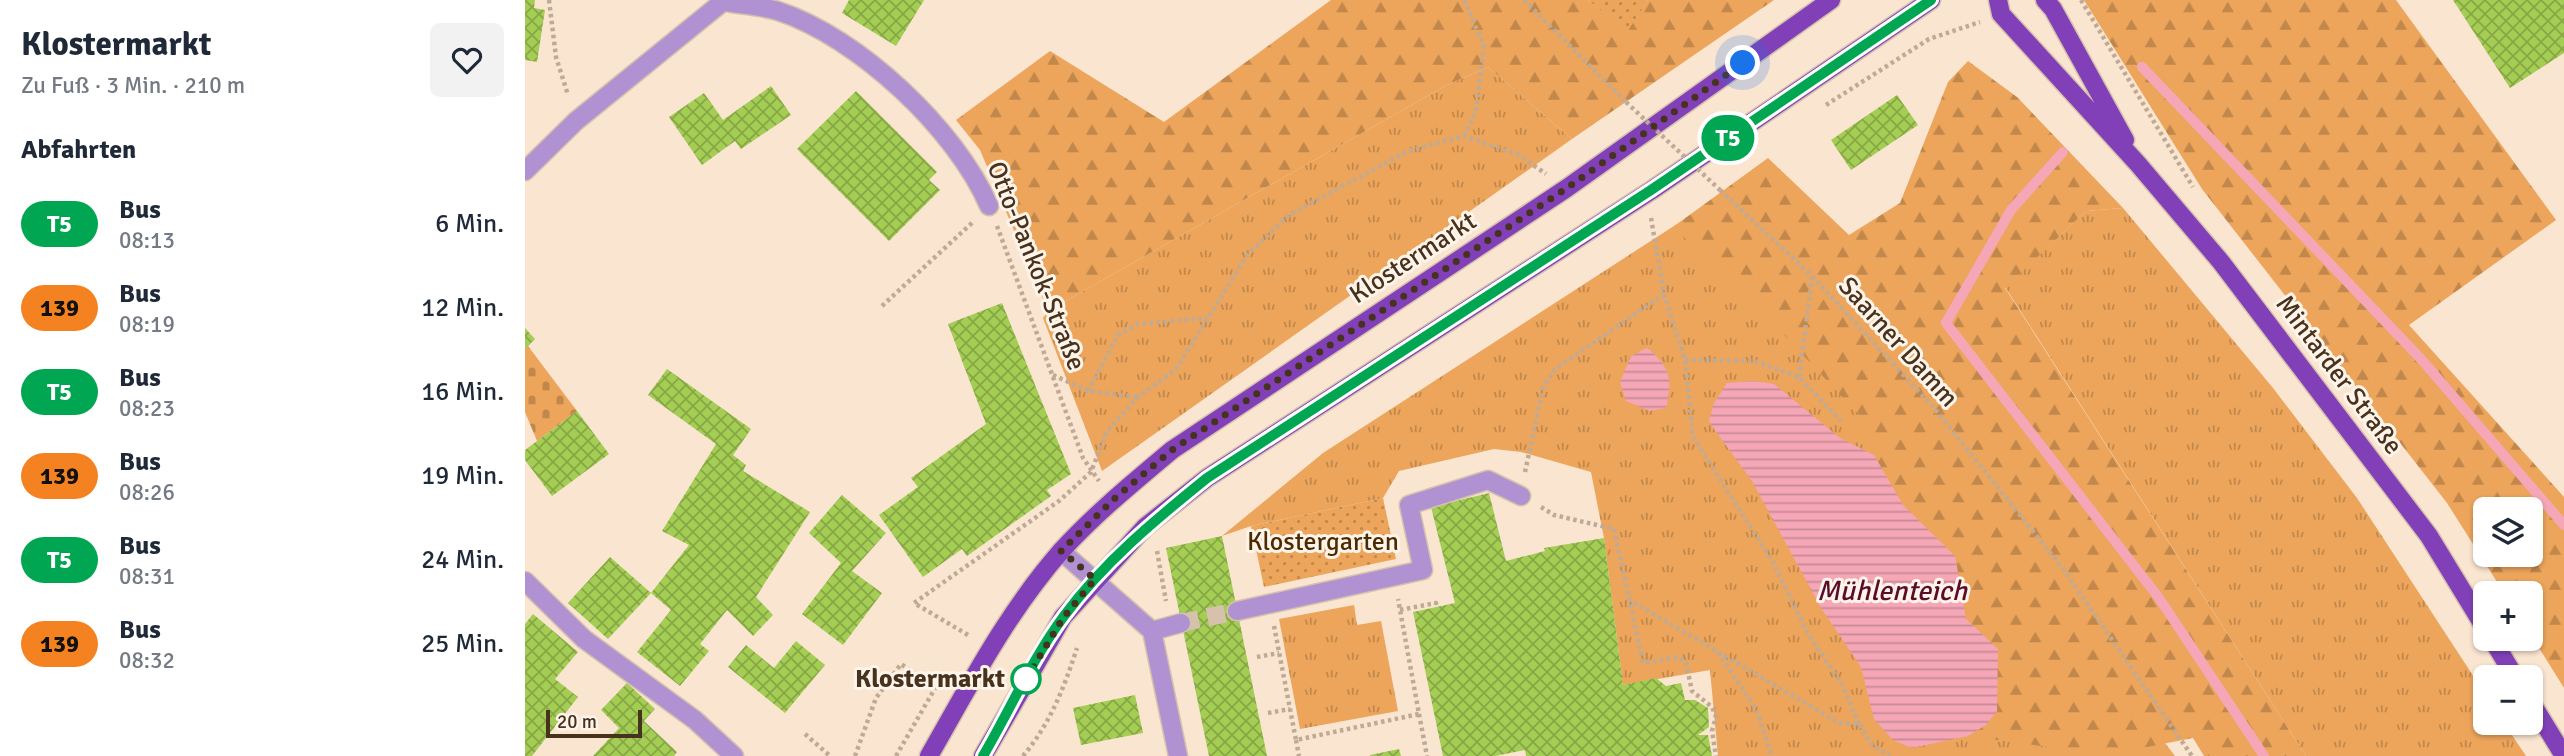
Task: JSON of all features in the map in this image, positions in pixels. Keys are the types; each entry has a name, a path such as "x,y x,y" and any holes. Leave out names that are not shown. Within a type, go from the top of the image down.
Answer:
{"main road":[{"name":"Klostermarkt","path":"929,756 992,645 1061,551 1114,499 1172,450 1567,188 1831,0"},
{"path":"983,756 1063,618 1095,579 1145,527 1207,478 1651,190 1931,0"},
{"name":"Mintarder Straße","path":"1998,0 2001,15 2138,164 2221,262 2429,536 2473,608"},
{"name":"Mintarder Straße","path":"2045,0 2053,9 2138,164"},
{"path":"2543,722 2564,756"}],"street":[{"path":"525,171 576,121 725,1"},
{"name":"Otto-Pankok-Straße","path":"725,1 778,11 846,44 929,115 977,177 989,206"},
{"path":"1237,611 1393,579 1423,570 1409,505 1488,480 1521,496"},
{"path":"1061,551 1152,631 1178,756"},
{"path":"525,581 584,639 695,720 734,756"},
{"path":"1152,631 1181,623"}],"path":[{"path":"549,0 556,57 576,121"},
{"path":"1464,0 1484,46 1476,111 1464,135"},
{"name":"Saarner Damm","path":"1524,0 1626,103 1812,276 1934,408 2064,570 2192,756"},
{"path":"968,635 914,603 1059,501 1091,472 1107,431 1138,397 1176,369 1248,254 1289,215 1408,151 1464,135 1519,155 1567,188"},
{"path":"881,306 989,206"},
{"name":"Otto-Pankok-Straße","path":"989,206 1083,458 1091,472"},
{"path":"1651,217 1664,294 1685,360 1693,437 1773,562 1807,632 1842,685 1859,724 1872,745 1890,756"},
{"path":"1799,376 1812,276"},
{"path":"1525,470 1543,388 1555,370 1664,294"},
{"path":"1088,391 1118,335 1138,324 1207,318"},
{"path":"1685,360 1753,360 1799,376 1841,421"},
{"path":"1053,375 1088,391 1138,397"},
{"path":"1521,496 1554,515 1614,529 1643,663 1679,657 1686,663 1692,691 1712,706 1716,717 1712,731 1716,756"},
{"path":"1393,579 1427,756"},
{"path":"1627,598 1839,723 1859,724"},
{"path":"1400,610 1436,603 1436,607"},
{"path":"1270,604 1299,756"},
{"path":"1023,756 1041,734 1064,689 1078,642"},
{"path":"1717,650 1756,709 1772,756"},
{"path":"1257,657 1279,653"},
{"path":"855,756 876,698 901,664 935,688"},
{"path":"1268,713 1290,709"},
{"path":"1296,740 1419,714"},
{"path":"805,734 830,756"}],"green space":[{"path":"1331,0 1588,0 1627,31 1648,0 1774,0 1572,139 1488,67 1445,86 1048,311 980,150 956,120 1050,51 1164,122"},
{"path":"1588,0 1648,0 1627,32"},
{"path":"2084,0 2396,0 2556,220 2409,325 2564,497 2564,688 2541,651 2543,581 2496,581 2488,567 2543,567 2543,497 2473,497 2473,544 2447,503 2202,189"},
{"path":"1968,61 2017,97 2123,208 2086,211 2005,288 2306,756 2204,756 2193,738 2106,755 1968,736 1986,725 1998,649 1966,619 1955,556 1903,505 1874,455 1861,417 1761,310 1673,227 1768,158 1849,235 1900,203 1948,82"},
{"path":"1488,67 1572,139 1102,471 1043,318 1048,311 1445,86"},
{"path":"1711,202 2175,756 1718,756 1710,670 1623,685 1604,538 1591,472 1521,452 1494,449 1399,471 1383,498 1251,526 1222,536 1323,453"},
{"path":"2123,208 2273,388 2357,498 2473,676 2473,735 2512,735 2526,756 2306,756 2005,287 2086,211"},
{"path":"528,346 577,411 537,441 525,412 525,349"},
{"name":"Klostergarten","path":"1383,498 1396,559 1264,587 1251,526"},
{"path":"1354,605 1357,625 1381,621 1398,711 1300,729 1279,619"}],"water":[{"path":"1647,348 1661,361 1669,381 1666,408 1650,411 1626,401 1620,382 1631,356"},
{"name":"Mühlenteich","path":"1753,381 1774,384 1840,438 1874,455 1903,505 1955,556 1966,619 1998,649 1997,711 1986,725 1968,736 1912,748 1893,740 1874,719 1861,667 1821,608 1752,481 1709,422 1713,405 1727,383"}],"building":[{"path":"525,0 535,0 534,8 545,10 537,62 525,60"},
{"path":"849,0 924,0 896,46 842,13"},
{"path":"2453,0 2564,0 2564,53 2510,88"},
{"path":"771,86 791,115 741,149 735,141 702,165 669,117 704,93 723,120"},
{"path":"856,91 937,172 929,180 940,190 889,241 797,149"},
{"path":"1897,95 1918,125 1851,170 1831,140"},
{"path":"1002,303 1071,474 1047,490 1051,496 967,556 962,549 923,577 879,515 918,487 911,478 986,424 948,324"},
{"path":"525,328 535,339 525,349"},
{"path":"667,369 751,429 733,455 746,465 743,471 810,512 756,597 773,615 753,636 727,610 700,644 709,651 680,686 637,652 671,610 651,593 689,545 662,531 716,444 648,395"},
{"path":"577,411 609,454 552,496 525,460 525,450"},
{"path":"1489,493 1506,561 1545,551 1544,548 1604,538 1623,685 1656,678 1666,686 1681,683 1685,700 1695,700 1708,708 1709,727 1698,735 1708,735 1712,756 1526,756 1525,750 1495,756 1443,756 1413,612 1455,603 1431,507"},
{"path":"842,495 886,533 852,571 882,593 843,645 802,614 841,563 809,533"},
{"path":"1222,536 1267,756 1209,756 1166,548"},
{"path":"610,557 651,593 608,639 568,603"},
{"path":"533,614 578,652 555,679 578,697 532,756 525,756 525,624"},
{"path":"796,641 825,665 785,713 728,667 746,645 774,668"},
{"path":"627,683 655,709 644,721 677,752 674,756 593,756 619,728 601,710"},
{"path":"1135,695 1143,733 1081,745 1073,708"},
{"path":"1399,749 1401,756 1370,756 1370,755"}],"waterway":[{"path":"2142,67 2421,359 2564,525"},
{"path":"2063,152 2011,210 1946,323 2159,598 2264,756"}],"tunnel":[{"path":"1181,623 1237,611"}],"bus line":[{"name":"T5","path":"983,756 1063,618 1095,579 1145,527 1207,478 1651,190 1931,0"}],"place":[{"name":"Klostermarkt","path":"1026,679"}],"route":[{"path":"1026,679 1020,689 1063,618 1095,579 1061,551 1114,499 1172,450 1567,188 1743,63"}]}
